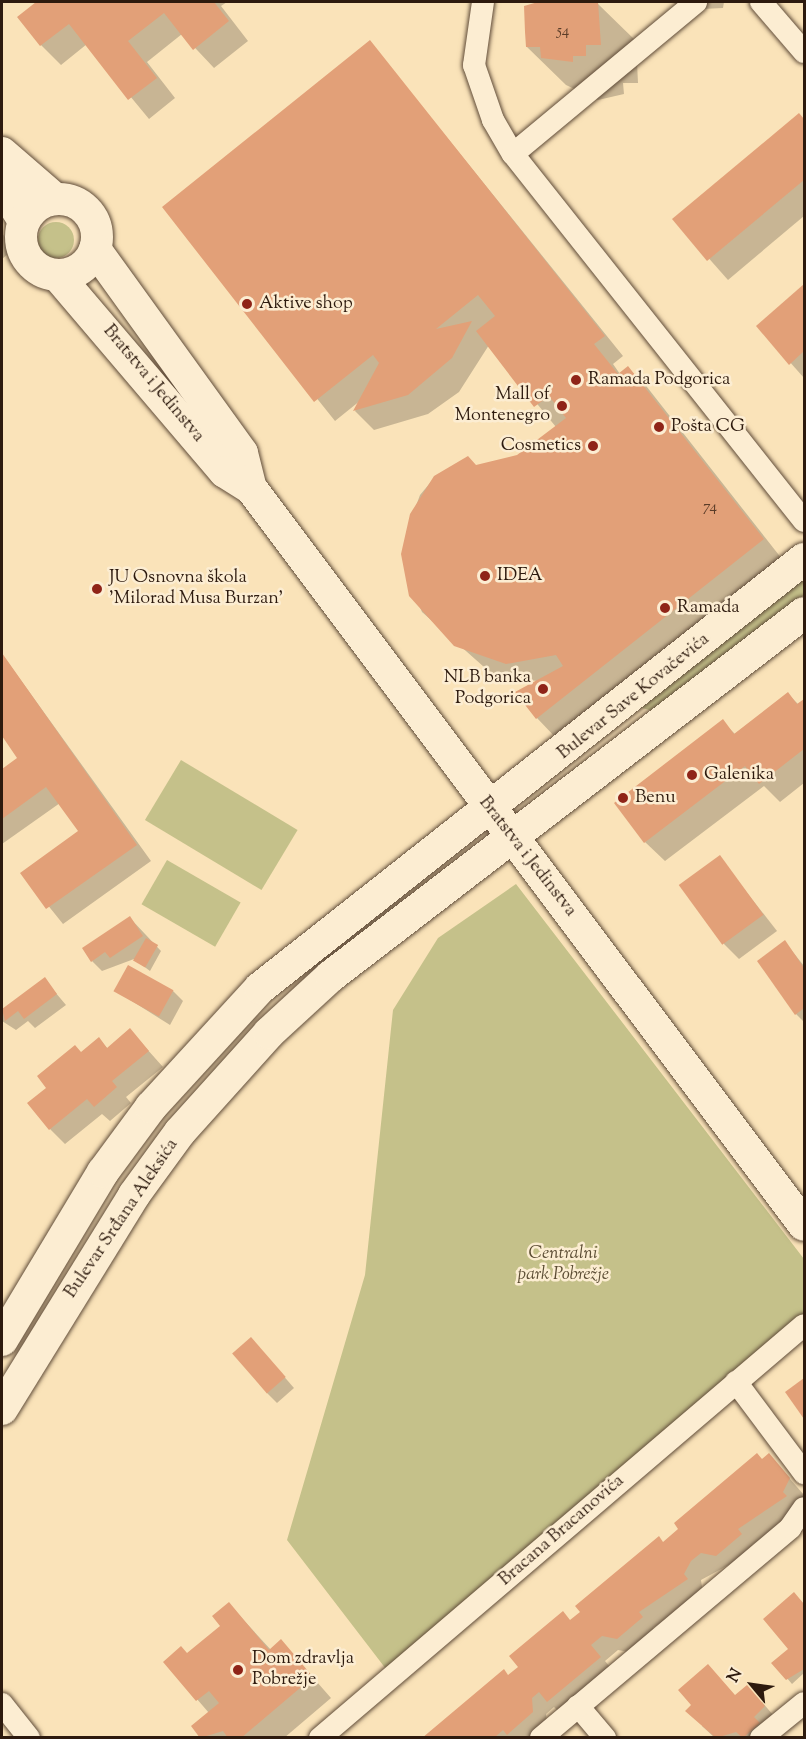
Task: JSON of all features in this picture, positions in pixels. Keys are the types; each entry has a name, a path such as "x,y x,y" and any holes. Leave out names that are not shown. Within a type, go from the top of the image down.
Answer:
{"main road":[{"path":"2,153 55,199 80,205 89,214 95,249 81,268 58,276 27,258 21,246 24,220 32,210 55,199"},
{"path":"2,186 24,220"},
{"name":"Bratstva i Jedinstva","path":"95,249 242,453 256,494 510,837 804,1225"},
{"name":"Bratstva i Jedinstva","path":"58,276 225,472 256,494"},
{"name":"Bulevar Save Kovačevića","path":"490,810 804,559"},
{"name":"Bulevar Save Kovačevića","path":"510,837 804,613"},
{"name":"Bulevar Srđana Aleksića","path":"2,1340 103,1172 201,1047 307,948 490,810"},
{"name":"Bulevar Srđana Aleksića","path":"2,1409 134,1195 228,1076 331,976 510,837"}],"street":[{"path":"483,2 474,65 493,120 513,154 804,522"},
{"path":"513,154 696,2"},
{"path":"761,2 804,52"},
{"name":"Bracana Bracanovića","path":"320,1737 804,1325"},
{"path":"736,1382 804,1473"},
{"path":"541,1737 797,1536 804,1508"},
{"path":"761,1737 804,1703"},
{"path":"2,1704 29,1737"},
{"path":"578,1706 605,1737"}],"green space":[{"path":"56,222 68,228 74,240 68,252 56,258 44,252 38,240 44,228"},
{"path":"804,576 804,595 657,712 638,707"},
{"path":"181,760 298,830 262,890 145,820"},
{"path":"167,860 241,902 215,947 142,904"},
{"name":"Centralni park Pobrežje","path":"516,884 804,1259 804,1316 386,1669 287,1540 365,1275 393,1010 438,938"}],"building":[{"path":"36,2 214,2 229,21 193,50 164,13 128,41 157,78 128,100 69,24 40,46 17,17"},
{"path":"538,2 598,2 601,45 586,45 586,56 573,56 573,62 541,58 540,47 526,47 525,32 524,6"},
{"name":"Ramada Podgorica","path":"370,40 605,336 594,344 618,374 628,366 764,539 536,719 515,692 563,666 556,655 506,664 454,646 409,596 401,554 410,514 434,476 468,456 476,465 517,455 566,418 549,396 534,407 476,331 495,316 478,295 436,329 472,321 452,358 408,395 353,411 379,363 373,355 314,402 162,207"},
{"path":"799,113 804,119 804,180 707,261 672,219"},
{"path":"804,284 804,351 789,365 756,326"},
{"path":"2,653 137,845 46,909 20,873 78,831 46,787 2,819 2,769 17,758 2,736"},
{"name":"Galenika","path":"788,692 797,704 804,699 804,749 759,784 745,766 644,843 614,803 723,719 734,734"},
{"path":"720,855 763,915 722,945 679,885"},
{"path":"130,916 143,936 110,958 105,952 91,962 82,948"},
{"path":"146,938 158,945 145,968 133,961"},
{"path":"785,940 804,968 804,1008 795,1015 757,961"},
{"path":"128,965 173,990 159,1016 113,991"},
{"path":"45,977 57,994 24,1019 18,1011 5,1021 2,1009"},
{"path":"130,1028 149,1051 112,1081 117,1087 94,1107 87,1099 49,1130 27,1103 46,1088 37,1076 75,1045 81,1052 99,1037 107,1048"},
{"path":"251,1337 286,1377 267,1393 232,1353"},
{"path":"804,1378 804,1419 785,1392"},
{"path":"757,1453 762,1459 769,1453 790,1478 783,1492 787,1496 738,1529 742,1534 716,1556 701,1553 691,1561 684,1574 688,1579 639,1612 643,1617 617,1639 602,1636 591,1645 601,1657 547,1702 539,1692 532,1698 533,1712 507,1735 503,1730 494,1738 422,1738 504,1669 508,1675 518,1667 509,1656 563,1611 570,1620 580,1612 575,1606 659,1536 663,1542 678,1529 674,1523"},
{"path":"794,1592 804,1604 804,1669 786,1680 771,1663 788,1649 763,1619"},
{"name":"Dom zdravlja Pobrežje","path":"229,1602 269,1650 281,1639 313,1677 241,1738 228,1738 223,1731 200,1738 191,1726 219,1703 209,1691 196,1701 163,1662 181,1646 187,1653 220,1626 212,1616"},
{"path":"708,1664 735,1695 747,1685 765,1706 754,1717 760,1723 743,1738 736,1732 716,1738 685,1711 691,1705 678,1690"}],"place":[{"name":"Aktive shop","path":"247,304"},
{"name":"Ramada Podgorica","path":"576,380"},
{"name":"Mall of Montenegro","path":"562,406"},
{"name":"Pošta CG","path":"659,427"},
{"name":"Cosmetics","path":"593,446"},
{"name":"IDEA","path":"485,576"},
{"name":"JU Osnovna škola 'Milorad Musa Burzan'","path":"97,589"},
{"name":"Ramada","path":"665,608"},
{"name":"NLB banka Podgorica","path":"543,689"},
{"name":"Galenika","path":"692,775"},
{"name":"Benu","path":"623,798"},
{"name":"Dom zdravlja Pobrežje","path":"238,1670"}]}
